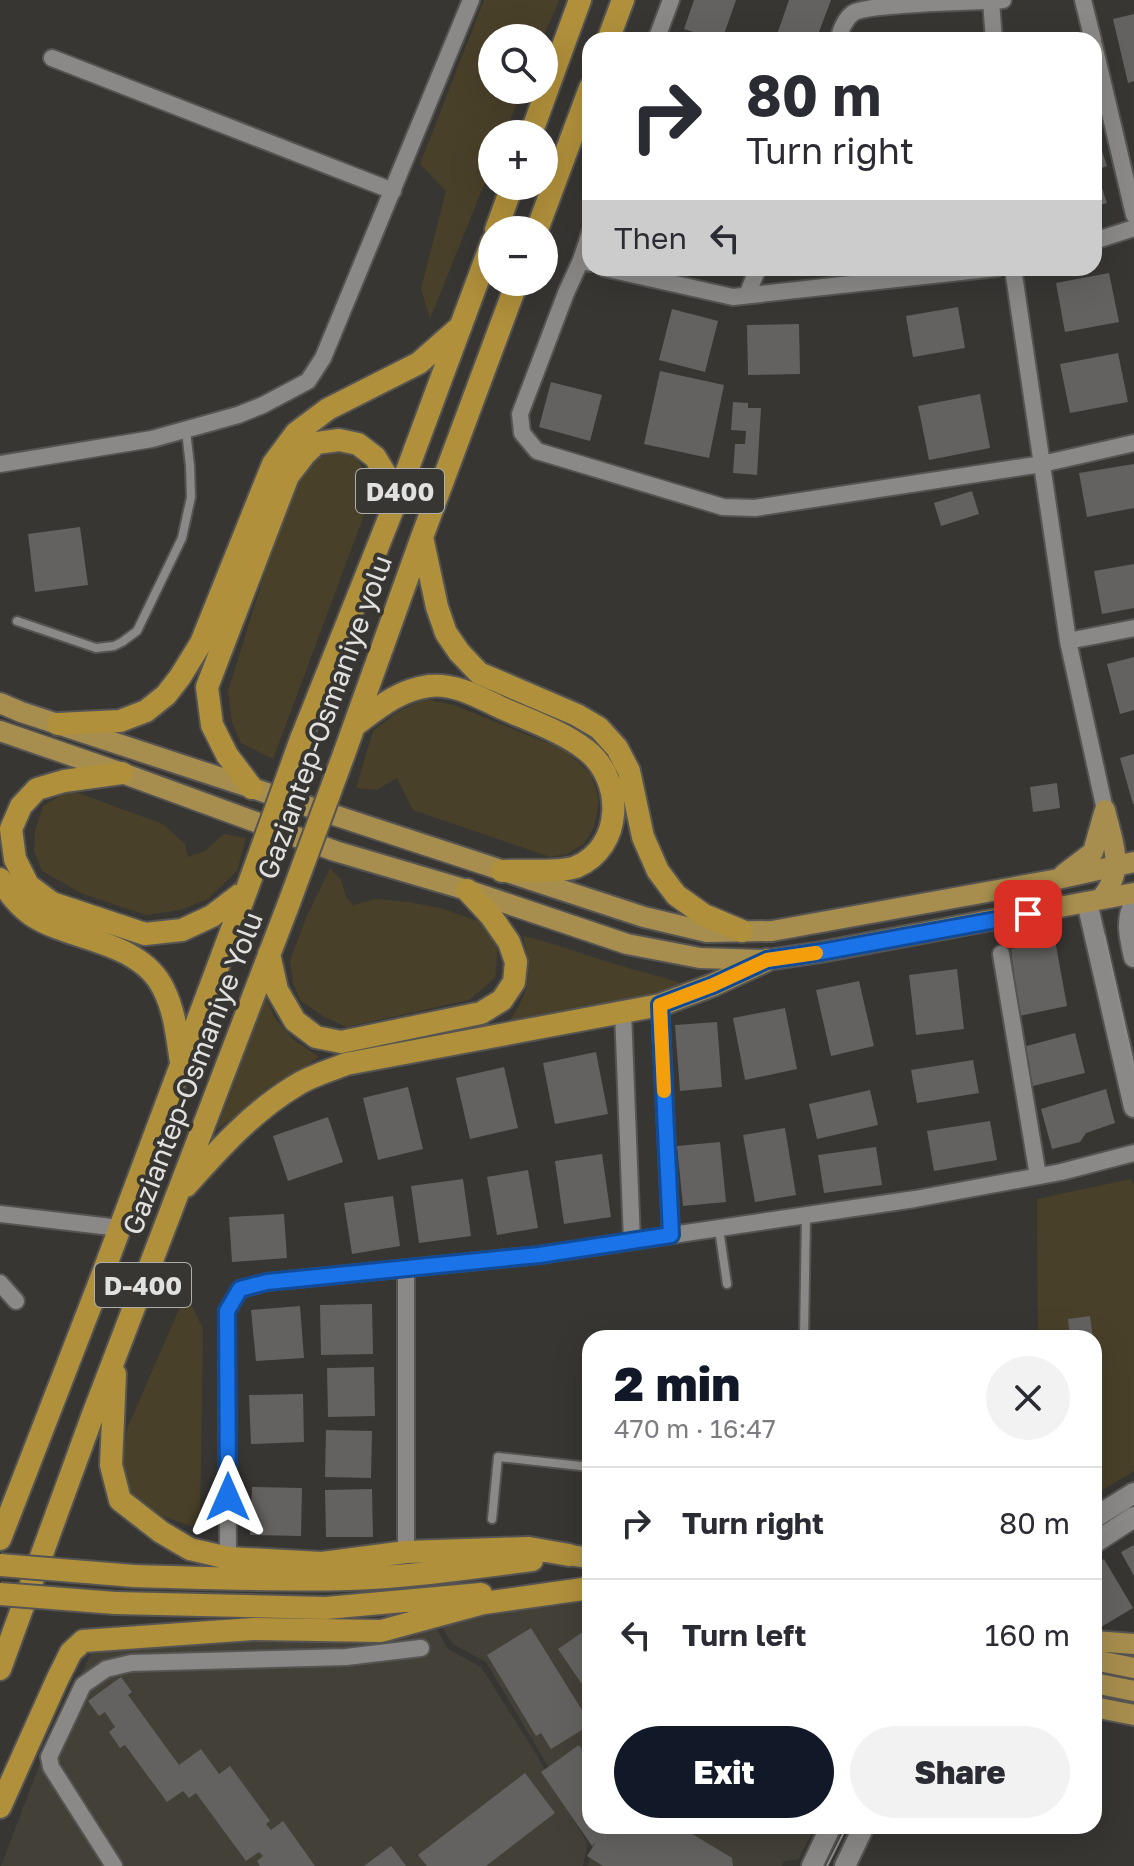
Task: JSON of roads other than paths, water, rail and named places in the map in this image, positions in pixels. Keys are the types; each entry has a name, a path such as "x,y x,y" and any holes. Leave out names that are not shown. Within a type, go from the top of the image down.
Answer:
{"highway":[{"path":"536,120 580,0"},
{"path":"611,32 623,0"},
{"path":"542,216 582,109"},
{"name":"Gaziantep-Osmaniye yolu","path":"247,889 301,739 392,511 478,280"},
{"name":"Gaziantep-Osmaniye yolu","path":"289,903 512,296"},
{"path":"58,724 120,721 146,711 166,695 201,643 273,464 296,433 328,409 419,363 461,326"},
{"path":"252,788 227,755 212,725 207,687 288,476 317,443 339,440 358,444 375,457 386,475 392,511"},
{"path":"422,537 437,607 446,633 459,652 479,673 577,715 599,728 617,748 629,771 643,837 658,871 676,895 704,915 742,931"},
{"path":"353,727 383,703 406,691 432,686 457,687 587,750 603,767 614,792 614,818 606,839 594,855 575,867 502,871"},
{"path":"122,773 64,781 37,789 21,806 11,829 15,859 28,885 52,903 145,934 182,930 212,916 247,889"},
{"path":"0,879 14,900 33,916 108,945 142,962 163,987 174,1016 181,1065"},
{"name":"Gaziantep-Osmaniye Yolu","path":"0,1539 247,889"},
{"path":"269,954 277,990 295,1021 316,1037 341,1042 481,1013 502,1000 514,982 516,962 509,942 467,890"},
{"name":"Gaziantep-Osmaniye Yolu","path":"0,1669 116,1354 289,903"},
{"path":"177,1195 255,1114 297,1084 346,1064 660,1005 767,960"},
{"path":"116,1354 111,1465 120,1500 161,1532 190,1549 228,1558 322,1563 406,1552 529,1548 579,1557"},
{"path":"0,1565 134,1576 245,1580 351,1579 579,1557"},
{"path":"0,1594 115,1603 326,1608 480,1594 582,1589"},
{"path":"0,1807 57,1680 71,1652 83,1641 253,1629 381,1631 484,1603 582,1590"}],"main road":[{"path":"0,703 644,917 707,932 772,931 1126,864"},
{"path":"0,731 335,851 467,890 627,944 700,958 767,960 821,952 1134,893"},
{"path":"1053,880 1093,852 1105,810"},
{"path":"1105,810 1126,864"},
{"path":"1094,901 1111,888 1126,864"},
{"path":"1102,1642 1134,1644"},
{"path":"1102,1662 1134,1668"},
{"path":"1102,1685 1134,1691"},
{"path":"1102,1709 1134,1715"}],"street":[{"path":"0,464 152,439 186,430 263,405 308,381 323,358 471,0"},
{"path":"659,32 671,0"},
{"path":"840,32 857,6 1003,0"},
{"path":"1083,0 1090,32"},
{"path":"991,1 993,32"},
{"path":"52,58 393,191"},
{"path":"1102,81 1134,215"},
{"path":"1102,238 1134,228"},
{"path":"582,266 566,293 520,414 522,433 537,451 723,507 745,508 1042,464 1134,443"},
{"path":"640,276 733,297 923,276"},
{"path":"747,295 755,276"},
{"path":"1014,276 1068,641 1105,810"},
{"path":"1068,641 1134,628"},
{"path":"1094,901 1134,1107"},
{"path":"1134,904 1128,933 1134,957"},
{"path":"1001,954 1038,1176"},
{"path":"660,1005 671,1235"},
{"path":"623,1012 632,1241"},
{"path":"228,1558 227,1311 240,1289 267,1282 539,1255 915,1199 1038,1176 1134,1153"},
{"path":"0,1214 120,1228"},
{"path":"406,1268 406,1552"},
{"path":"0,1283 16,1301"},
{"path":"1102,1513 1134,1493"},
{"path":"1102,1538 1134,1517"},
{"path":"114,1866 51,1767 49,1757 83,1685 95,1675 131,1663 346,1657 421,1648"},
{"path":"812,1866 827,1834"},
{"path":"845,1866 860,1834"}],"lane":[{"path":"17,621 96,648 114,646 137,631 182,538 191,497 186,430"},
{"path":"804,1330 806,1215"},
{"path":"719,1228 727,1284"},
{"path":"492,1519 498,1457 582,1466"}],"tram line":[{"path":"1104,935 1134,1069"},
{"path":"1102,1532 1134,1511"},
{"path":"827,1866 843,1834"}]}
